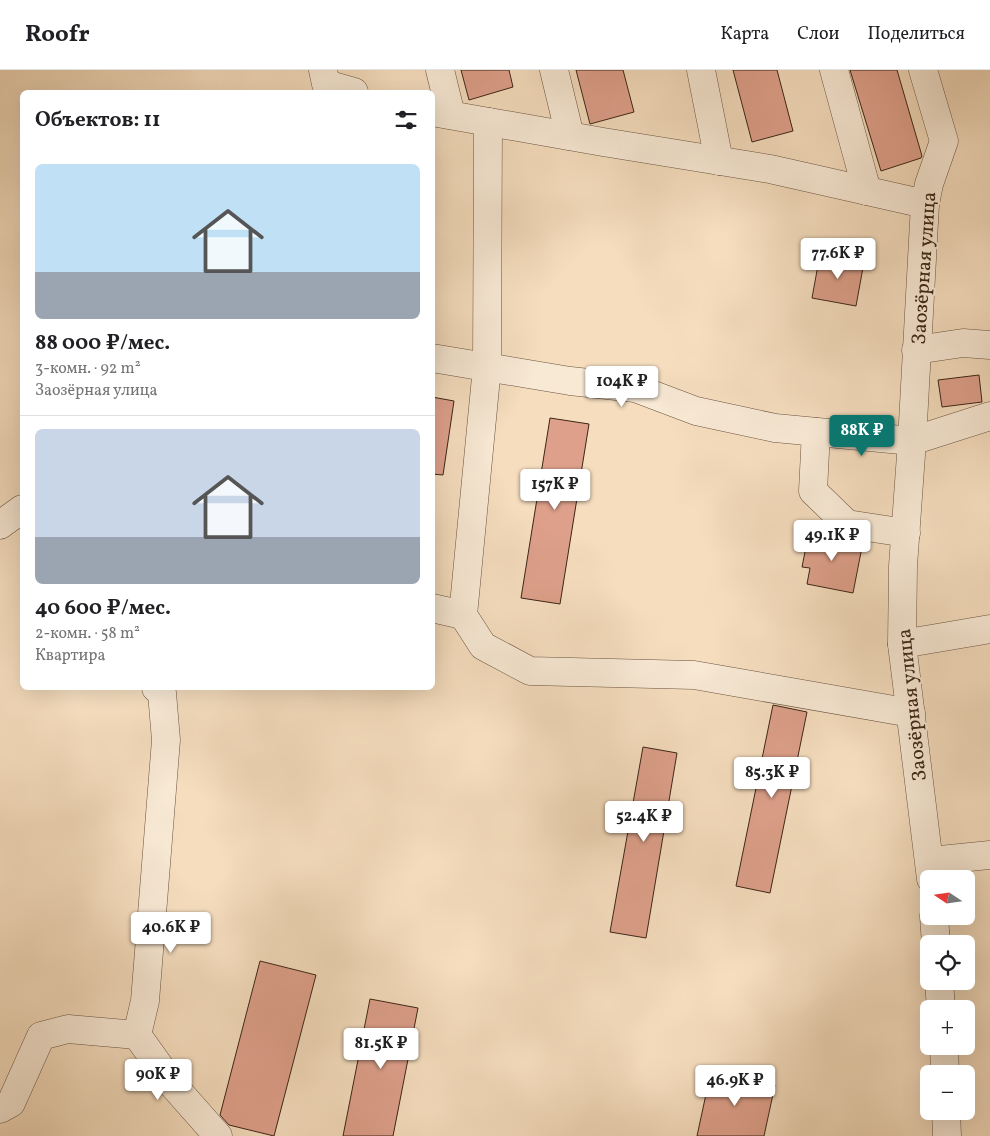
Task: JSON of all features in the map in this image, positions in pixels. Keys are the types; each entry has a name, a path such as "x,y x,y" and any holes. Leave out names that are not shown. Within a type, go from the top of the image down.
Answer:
{"street":[{"path":"440,70 442,113 570,136 770,168 925,204"},
{"path":"554,70 570,136"},
{"path":"701,70 720,161"},
{"path":"834,70 867,190"},
{"name":"Заозёрная улица","path":"923,70 944,141 928,184 925,204 906,533 902,644 930,870"},
{"path":"488,122 487,367 463,615 483,646 530,671 694,675 910,713"},
{"path":"916,350 963,343 990,345"},
{"path":"435,358 570,381 635,388 696,411 775,428 912,441 990,416"},
{"path":"816,432 814,492 847,524 906,533"},
{"path":"0,525 20,510"},
{"path":"435,609 463,615"},
{"path":"902,644 990,628"},
{"path":"136,1035 145,1001 166,740 162,693 158,690"},
{"path":"930,870 990,855"},
{"path":"0,1109 12,1103 41,1036 68,1029 136,1035 172,1084 218,1136"},
{"path":"946,1120 947,1136"}],"building":[{"path":"461,70 509,70 513,87 469,100"},
{"path":"576,70 623,70 634,112 590,124"},
{"path":"733,70 777,70 793,131 752,142"},
{"path":"850,70 897,70 921,158 881,171"},
{"path":"820,254 864,262 856,306 812,298"},
{"path":"979,375 982,402 942,407 938,380"},
{"path":"435,398 454,401 443,475 435,474"},
{"path":"550,418 589,424 560,604 521,598"},
{"path":"809,532 863,542 853,593 807,584 810,568 802,567"},
{"path":"773,705 807,712 770,893 736,886"},
{"path":"643,747 677,753 646,938 610,932"},
{"path":"260,961 316,975 274,1136 229,1125 220,1115"},
{"path":"370,999 418,1008 393,1136 343,1136"},
{"path":"711,1071 775,1085 764,1136 697,1136"}]}
